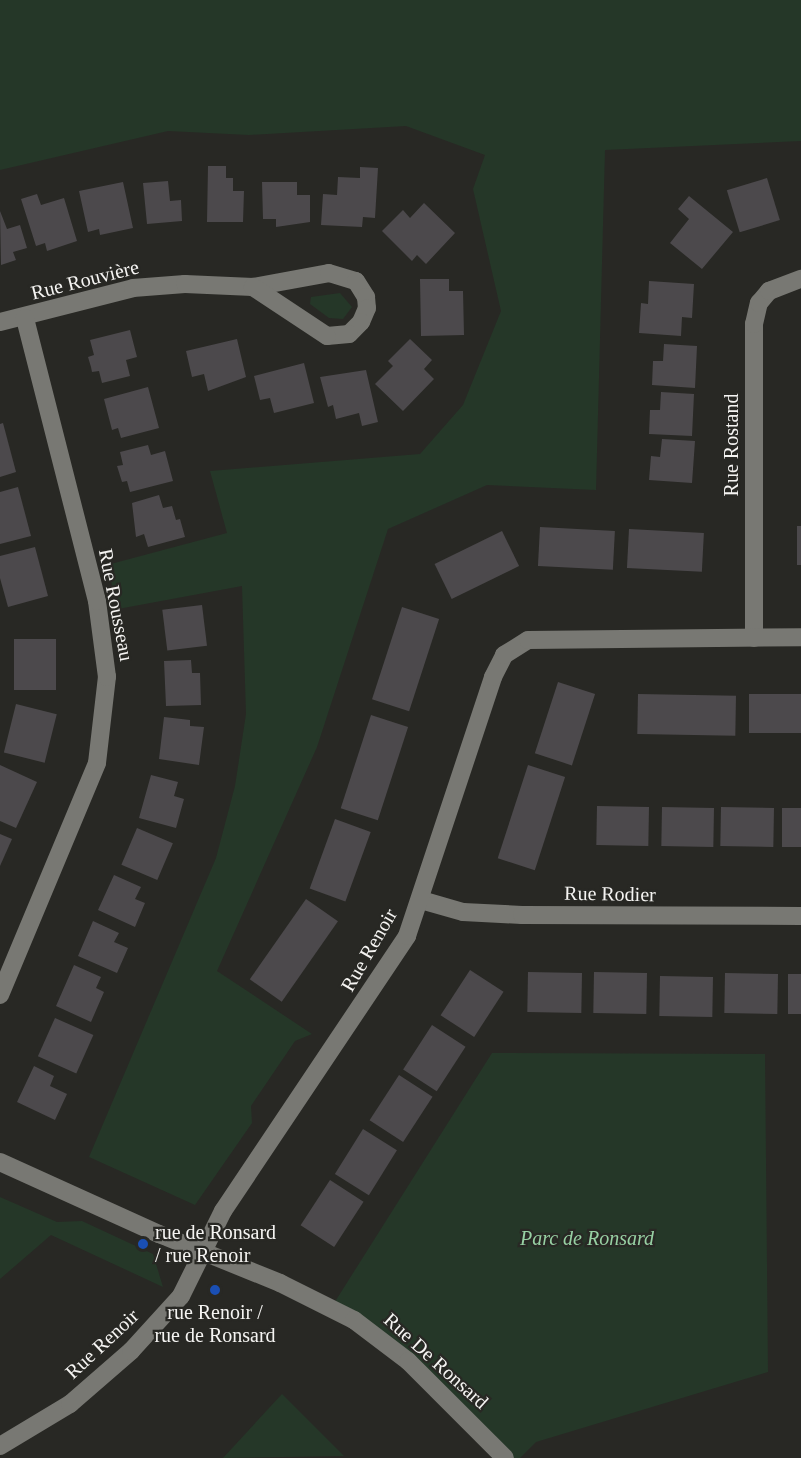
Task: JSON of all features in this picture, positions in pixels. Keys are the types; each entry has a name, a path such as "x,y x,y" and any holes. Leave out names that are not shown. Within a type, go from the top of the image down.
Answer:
{"street":[{"name":"Rue Rouvière","path":"0,322 25,318 132,288 185,284 253,287 342,274 360,285 367,308 362,322 349,334 327,336 253,287"},
{"name":"Rue Rostand","path":"754,638 754,324 759,303 769,291 801,279"},
{"name":"Rue Rousseau","path":"0,995 97,763 106,677 97,601 25,318"},
{"name":"Rue Renoir","path":"0,1446 70,1404 131,1351 181,1296 223,1211 399,951 421,900 493,677 511,648 528,640 540,639 801,637"},
{"name":"Rue Rodier","path":"421,900 463,912 522,915 801,916"},
{"name":"Rue De Ronsard","path":"0,1162 204,1253 280,1283 372,1332 408,1361 505,1458"}],"green space":[{"path":"0,0 801,0 801,141 605,150 596,490 487,485 388,529 317,747 217,971 312,1034 295,1041 251,1106 252,1123 195,1205 89,1157 216,858 235,786 246,714 242,586 118,609 107,565 227,533 210,471 420,454 463,405 501,311 473,189 485,155 406,126 249,135 168,131 0,170"},
{"path":"340,293 352,307 343,319 329,318 310,304 311,297"},
{"name":"Parc de Ronsard","path":"492,1053 765,1054 768,1372 536,1442 520,1458 505,1458 473,1424 331,1308"},
{"path":"0,1197 57,1222 82,1221 153,1254 163,1287 51,1235 0,1279"},
{"path":"282,1394 344,1456 223,1458"}],"building":[{"path":"208,166 226,166 226,178 233,178 233,191 244,191 243,222 207,222"},
{"path":"360,167 378,168 375,218 363,217 362,227 321,225 323,194 337,195 338,177 360,178"},
{"path":"767,178 780,220 740,232 727,190"},
{"path":"168,181 170,201 181,200 182,221 147,224 143,183"},
{"path":"123,182 133,228 100,235 99,229 88,232 79,191"},
{"path":"262,182 297,182 297,195 310,195 310,222 276,227 276,219 263,219"},
{"path":"37,194 41,205 64,198 77,241 47,251 45,243 36,246 21,199"},
{"path":"689,196 733,232 702,269 670,243 689,219 678,209"},
{"path":"424,203 455,233 426,264 417,255 412,261 382,231 403,210 410,218"},
{"path":"0,211 7,229 20,225 27,248 13,252 16,260 1,265"},
{"path":"420,279 449,279 449,291 463,291 464,335 421,336"},
{"path":"649,281 694,284 692,318 682,317 681,336 639,333 641,303 648,304"},
{"path":"130,330 137,357 126,360 130,376 102,383 99,371 92,372 88,357 94,355 90,340"},
{"path":"237,339 246,377 208,391 204,374 192,377 186,351"},
{"path":"410,339 432,360 424,369 434,379 403,411 375,384 393,366 388,361"},
{"path":"664,344 697,346 695,388 652,385 653,361 663,361"},
{"path":"304,363 314,403 274,413 270,398 260,400 254,376"},
{"path":"366,370 378,422 362,426 359,413 336,419 333,405 328,407 320,377"},
{"path":"148,387 159,428 121,438 118,428 112,430 104,399"},
{"path":"661,392 694,394 692,436 649,434 650,410 660,410"},
{"path":"3,423 16,472 0,477 0,424"},
{"path":"662,439 695,441 692,483 649,480 651,456 660,457"},
{"path":"148,445 151,455 165,451 173,481 130,492 127,481 122,482 117,466 123,465 120,452"},
{"path":"18,487 31,536 0,544 0,492"},
{"path":"159,495 163,508 172,506 176,520 180,519 185,537 148,547 144,534 136,537 132,503"},
{"path":"797,526 801,526 801,565 797,565"},
{"path":"540,527 615,531 613,570 538,566"},
{"path":"629,529 704,533 702,572 627,568"},
{"path":"502,531 519,566 452,599 435,564"},
{"path":"35,547 48,596 8,607 0,578 0,556"},
{"path":"202,605 207,646 167,651 162,610"},
{"path":"402,607 439,619 409,711 372,699"},
{"path":"14,639 56,639 56,690 14,690"},
{"path":"191,660 192,673 200,673 201,705 166,706 164,661"},
{"path":"558,682 595,694 572,765 535,753"},
{"path":"638,694 736,696 735,736 637,734"},
{"path":"749,694 801,694 801,733 749,733"},
{"path":"16,704 57,714 45,763 4,753"},
{"path":"371,715 408,727 378,820 341,808"},
{"path":"164,717 190,720 190,726 204,727 199,765 159,759"},
{"path":"0,765 37,782 16,828 0,821"},
{"path":"528,765 565,777 535,870 498,858"},
{"path":"151,775 178,782 174,796 184,799 176,828 139,818"},
{"path":"597,806 649,807 648,846 596,845"},
{"path":"662,807 714,808 713,847 661,846"},
{"path":"721,807 774,808 773,847 720,846"},
{"path":"782,808 801,808 801,847 782,847"},
{"path":"335,819 371,832 345,902 310,889"},
{"path":"137,828 173,843 157,880 121,865"},
{"path":"0,834 12,839 0,866"},
{"path":"114,875 141,887 135,899 145,903 135,927 98,910"},
{"path":"306,899 338,921 282,1002 250,979"},
{"path":"93,921 119,933 114,942 128,948 117,973 78,956"},
{"path":"74,965 101,977 96,988 104,992 91,1022 56,1006"},
{"path":"470,970 504,992 474,1037 441,1015"},
{"path":"528,972 582,973 581,1013 527,1012"},
{"path":"594,972 647,973 646,1014 593,1013"},
{"path":"725,973 778,974 777,1014 724,1013"},
{"path":"788,974 801,974 801,1014 788,1014"},
{"path":"660,976 713,977 712,1017 659,1016"},
{"path":"55,1018 93,1035 76,1073 38,1056"},
{"path":"432,1025 466,1047 437,1091 403,1069"},
{"path":"34,1066 54,1076 50,1086 67,1094 55,1120 17,1102"},
{"path":"399,1075 433,1097 403,1142 370,1120"},
{"path":"363,1129 397,1150 369,1195 335,1174"},
{"path":"330,1180 364,1202 334,1247 301,1225"}],"place":[{"name":"rue de Ronsard / rue Renoir","path":"143,1244"},
{"name":"rue Renoir / rue de Ronsard","path":"215,1290"}]}
